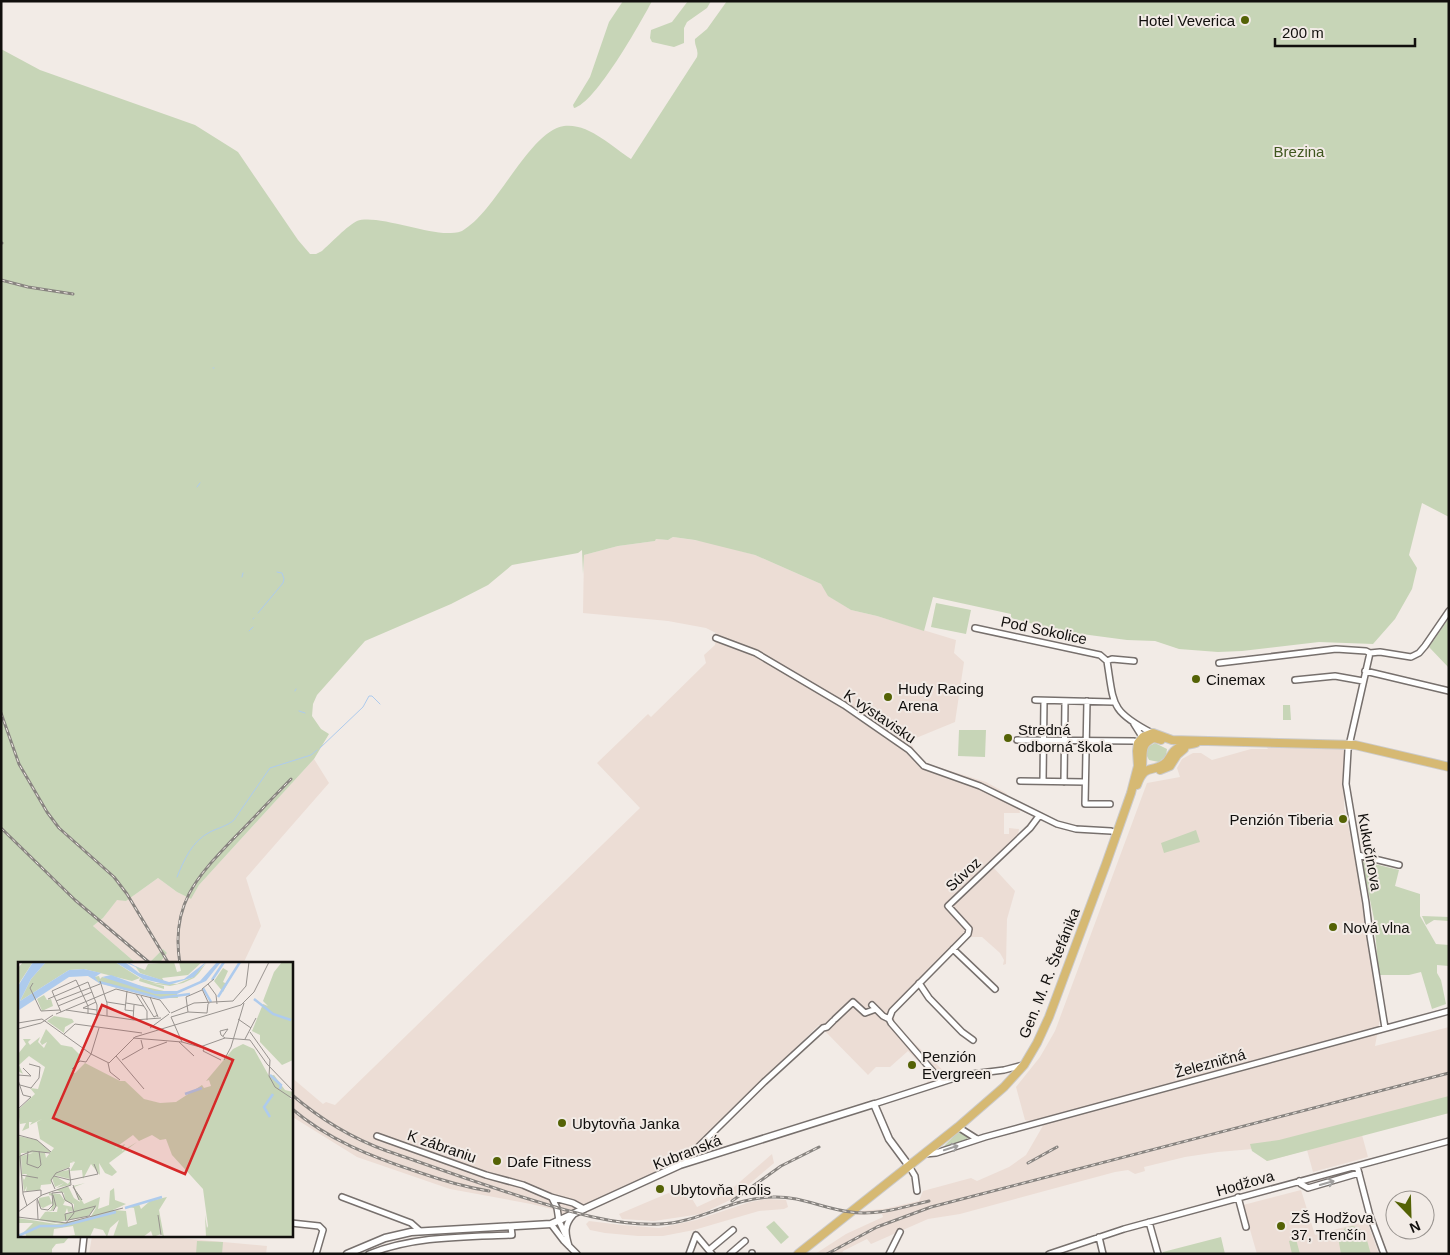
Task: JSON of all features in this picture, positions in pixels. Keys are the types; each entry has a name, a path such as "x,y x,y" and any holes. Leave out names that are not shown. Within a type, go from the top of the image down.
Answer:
{"main road":[{"path":"1140,739 1153,733 1172,740 1192,742"},
{"path":"1164,737 1172,753"},
{"path":"1140,739 1154,738 1169,744 1202,741 1349,744 1449,767"},
{"path":"1136,783 1141,768 1140,739"},
{"path":"1136,783 1137,751 1140,739"},
{"path":"1136,783 1150,768 1165,764 1172,753 1178,748 1192,742"},
{"path":"1136,783 1148,773 1170,766 1177,755 1192,742"},
{"path":"1142,756 1147,763 1154,767 1165,769"},
{"name":"Gen. M. R. Štefánika","path":"798,1254 958,1127 1004,1087 1024,1065 1037,1043 1049,1016 1136,783"}],"street":[{"path":"1219,664 1336,649 1366,651 1370,653 1380,652 1411,657 1419,653 1425,646 1449,611"},
{"name":"Pod Sokolice","path":"975,628 1100,656 1107,661 1112,659 1134,661"},
{"name":"K výstavisku","path":"716,638 756,653 844,706 909,750 924,766 980,786 1040,816 1070,828 1117,833"},
{"name":"Kukučínova","path":"1370,653 1349,744 1346,784 1385,1028"},
{"path":"1107,661 1113,702 1126,718 1153,733"},
{"path":"1365,671 1449,691"},
{"path":"1294,680 1335,676 1363,681"},
{"path":"1035,700 1113,702"},
{"path":"1043,781 1044,701"},
{"path":"1064,782 1065,701"},
{"path":"1087,701 1085,804 1110,804"},
{"path":"1017,740 1086,741 1140,739 1134,724"},
{"path":"1020,781 1085,782"},
{"name":"Súvoz","path":"889,1019 892,1010 968,934 969,929 948,906 1030,828 1040,816"},
{"path":"1358,856 1400,865"},
{"path":"953,949 995,989"},
{"path":"919,984 929,998 962,1032 973,1040"},
{"path":"680,1165 764,1082 853,1002 865,1013 874,1007 889,1019 942,1082"},
{"name":"Železničná","path":"925,1154 936,1153 977,1139 1449,1011"},
{"name":"Kubranská","path":"347,1254 385,1238 420,1231 551,1224 680,1165 942,1082 971,1074 1001,1071 1024,1065"},
{"path":"874,1104 889,1139 916,1176 917,1191"},
{"path":"958,1127 977,1139"},
{"name":"K zábraniu","path":"376,1136 486,1175 523,1184 551,1198 573,1203 584,1210"},
{"name":"Hodžova","path":"1049,1254 1149,1222 1449,1141"},
{"path":"1357,1166 1370,1216 1384,1254"},
{"path":"1299,1181 1308,1188 1358,1173"},
{"path":"342,1197 411,1223 420,1231"},
{"path":"1238,1197 1246,1227"},
{"path":"551,1198 557,1208 559,1221 570,1248"},
{"path":"565,1234 567,1223 574,1214"},
{"path":"1149,1222 1158,1254"},
{"path":"292,1223 318,1226 323,1230 316,1254"},
{"path":"551,1224 577,1254"},
{"name":"Kubranská","path":"369,1254 388,1246 428,1239 512,1235 511,1227"},
{"path":"471,1228 472,1237"},
{"path":"428,1230 428,1239"},
{"path":"689,1254 695,1233 710,1252 733,1230"},
{"path":"889,1254 900,1232"},
{"path":"1098,1237 1104,1254"},
{"path":"82,1254 84,1238"},
{"path":"385,1238 388,1246"},
{"path":"730,1254 745,1242"}],"shaded area":[{"path":"673,537 708,542 755,555 821,584 829,596 851,610 956,640 954,653 964,662 955,722 916,738 912,745 918,757 925,763 986,782 1018,802 1020,813 1004,813 1004,834 1009,834 1009,828 1019,829 1018,835 1003,849 1007,850 993,867 1015,891 1007,919 1006,964 1003,965 1004,960 1000,953 982,937 970,937 895,1012 896,1026 949,1076 923,1085 931,1079 931,1075 908,1051 890,1067 876,1067 868,1075 819,1025 676,1164 566,1215 555,1212 552,1209 531,1204 450,1189 357,1157 292,1117 292,1078 323,1104 326,1102 335,1105 640,808 597,763 648,714 651,717 706,663 704,655 715,645 716,633 706,628 668,621 583,613 584,555 618,546 655,541 656,539 668,540"},
{"path":"1266,746 1344,749 1344,808 1364,894 1380,1019 1375,1046 1449,1027 1449,1113 1362,1135 1368,1157 1313,1172 1307,1150 1267,1161 1253,1149 1185,1157 1144,1167 1145,1171 1135,1174 1128,1170 1115,1172 960,1214 928,1219 871,1244 867,1239 843,1251 842,1254 815,1254 846,1234 883,1217 882,1214 854,1215 860,1211 884,1209 919,1201 923,1191 971,1178 977,1181 1009,1167 1026,1155 1044,1124 1025,1120 1016,1087 1040,1057 1055,1031 1147,783 1180,777 1177,768 1182,759 1193,753 1201,753 1212,760 1251,749 1268,749"},
{"path":"314,759 329,783 246,878 261,926 244,962 160,962 167,953 163,949 150,962 135,962 93,926 103,918 117,899 126,901 158,878 177,892 191,899 199,885"},
{"path":"772,1154 774,1163 732,1199 701,1214 654,1221 622,1219 619,1214 678,1189 687,1198 691,1197 697,1207 727,1193"},
{"name":"ZŠ Hodžova 37, Trenčín","path":"1301,1190 1315,1235 1367,1221 1379,1254 1257,1254 1243,1205"},
{"path":"767,1199 786,1200 788,1207 759,1211 694,1230 663,1236 605,1233 590,1230 586,1224 589,1221 659,1228 696,1220 750,1202"},
{"path":"92,1238 180,1238 267,1246 266,1254 89,1254"}],"green space":[{"path":"623,1 652,1 605,78 594,93 574,108 573,105 590,77 609,22"},
{"path":"688,1 711,1 707,8 687,22 684,28 684,43 674,47 652,42 650,38 651,30 672,22"},
{"name":"Brezina","path":"727,1 1449,1 1449,517 1422,503 1409,555 1417,568 1412,589 1395,619 1373,644 1319,642 1218,652 1179,649 1155,641 1127,640 1059,631 1011,618 1011,614 933,597 924,631 851,610 828,596 821,584 755,555 695,540 673,537 668,540 656,539 655,541 618,546 584,555 583,574 582,550 578,553 512,565 488,585 451,604 365,641 317,695 313,704 312,716 321,729 329,734 314,759 199,885 191,899 177,892 158,878 126,901 117,900 103,918 93,926 135,962 18,962 18,1238 68,1238 64,1243 56,1244 52,1249 52,1254 1,1254 1,49 40,70 195,125 238,152 298,240 310,254 316,254 357,221 375,220 437,232 453,233 462,231 488,207 538,142 551,131 564,126 582,128 591,132 631,159 697,57 695,39 707,29"},
{"path":"936,603 971,610 966,634 931,627"},
{"path":"1449,618 1449,668 1429,647"},
{"path":"1283,705 1290,705 1291,720 1283,720"},
{"path":"959,730 986,730 985,757 958,756"},
{"path":"1155,743 1167,749 1166,756 1159,762 1149,760 1146,754 1148,747"},
{"path":"1196,830 1200,842 1164,853 1161,843"},
{"path":"1362,861 1399,870 1395,886 1420,894 1420,916 1436,944 1449,945 1449,966 1437,965 1437,973 1441,980 1446,1004 1432,1009 1421,972 1409,975 1379,975 1374,919"},
{"path":"1422,916 1449,917 1449,921 1434,920 1426,925"},
{"path":"163,949 167,953 160,962 150,962"},
{"path":"1449,1096 1449,1113 1267,1161 1252,1151 1250,1144 1279,1140"},
{"path":"959,1131 968,1137 967,1139 942,1148"},
{"path":"774,1221 789,1237 781,1244 766,1227"},
{"path":"1357,1227 1363,1233 1371,1254 1341,1254 1338,1237 1345,1228"},
{"path":"1221,1237 1225,1254 1163,1254 1163,1252"},
{"path":"1296,1239 1300,1254 1292,1254 1289,1241"},
{"path":"197,1241 223,1242 222,1254 196,1254"}],"waterway":[{"path":"197,487 200,483"},
{"path":"258,613 283,583 282,573 277,572"},
{"path":"242,577 243,573"},
{"path":"249,631 253,627"},
{"path":"320,748 363,707 369,696 372,696 380,704"},
{"path":"299,711 305,713"},
{"path":"177,877 186,858 198,840 234,820 270,768 311,755 317,750"}],"railway":[{"path":"1,280 28,287 73,294"},
{"path":"1,713 19,764 47,812 59,828 114,877 127,894 168,962"},
{"path":"180,962 179,924 183,908 198,879 235,837 291,779"},
{"path":"1,828 75,900 149,962"},
{"path":"827,1254 877,1227 931,1207 1449,1073"},
{"path":"292,1095 336,1127 374,1146 519,1196 571,1212 607,1220 642,1224 674,1223 744,1201 773,1197 793,1198 861,1213 890,1210 929,1201"},
{"path":"292,1109 320,1129 367,1154 444,1180 489,1191"},
{"path":"732,1201 781,1166 819,1147"},
{"path":"1028,1163 1057,1147"}],"place":[{"name":"Hotel Veverica","path":"1245,20"},
{"name":"Cinemax","path":"1196,679"},
{"name":"Hudy Racing Arena","path":"888,697"},
{"name":"Stredná odborná škola","path":"1008,738"},
{"name":"Penzión Tiberia","path":"1343,819"},
{"name":"Nová vlna","path":"1333,927"},
{"name":"Penzión Evergreen","path":"912,1065"},
{"name":"Ubytovňa Janka","path":"562,1123"},
{"name":"Dafe Fitness","path":"497,1161"},
{"name":"Ubytovňa Rolis","path":"660,1189"},
{"name":"ZŠ Hodžova 37, Trenčín","path":"1281,1226"}]}
